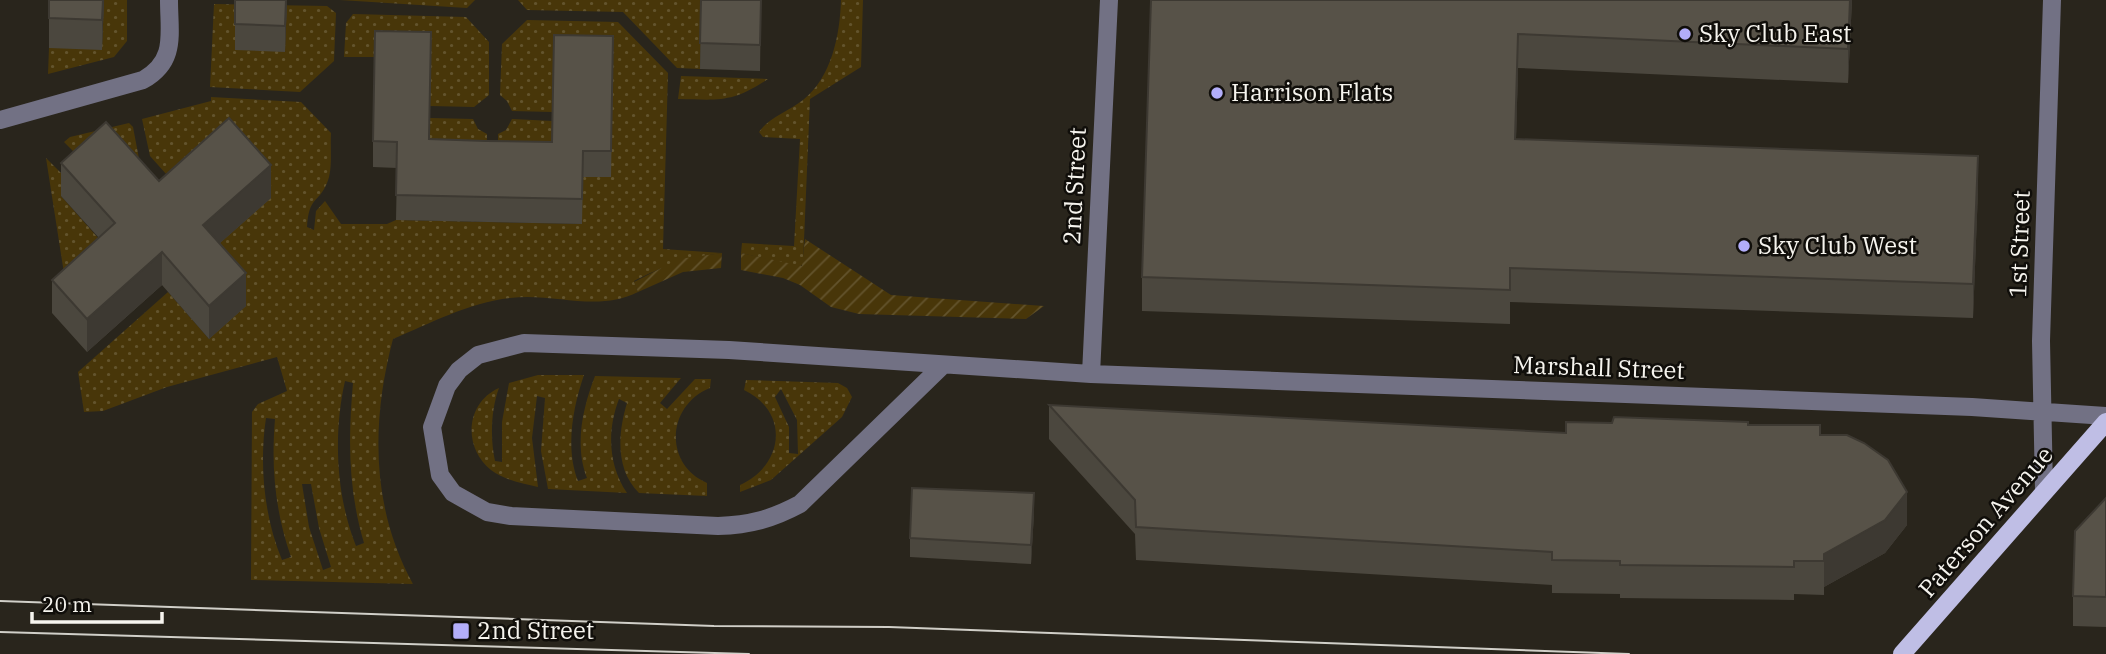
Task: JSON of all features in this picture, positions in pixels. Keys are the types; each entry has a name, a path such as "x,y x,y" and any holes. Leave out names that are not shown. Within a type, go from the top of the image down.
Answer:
{"main road":[{"name":"Paterson Avenue","path":"1902,654 2106,422"}],"street":[{"path":"0,120 143,79 157,72 165,62 169,50 169,0"},
{"name":"2nd Street","path":"1091,374 1109,0"},
{"name":"1st Street","path":"2044,490 2040,411 2052,0"},
{"name":"Marshall Street","path":"942,366 800,504 776,517 752,524 704,525 511,516 487,512 453,493 440,475 434,452 432,427 437,407 459,370 478,355 524,343 729,350 1091,374 2040,411 2106,416"}],"shaded area":[{"path":"104,0 127,0 127,41 114,57 48,74 49,48"},
{"path":"340,0 475,0 467,8"},
{"path":"518,0 702,0 700,69 677,68 623,12 527,10"},
{"path":"841,0 863,0 861,67 810,99 803,264 800,267 741,253 742,243 794,246 800,139 763,137 759,132 773,119 803,100 821,79 828,67 836,41"},
{"path":"214,4 327,6 336,13 334,61 300,92 210,87"},
{"path":"353,14 466,17 489,42 489,95 474,107 430,106 375,57 344,57 346,23"},
{"path":"527,20 618,22 668,73 663,249 722,253 666,266 645,275 634,281 638,292 622,298 591,302 542,297 510,298 479,304 450,314 393,339 381,402 379,464 389,525 413,584 251,580 252,412 258,404 287,391 277,357 167,387 103,411 84,412 78,372 168,292 209,339 183,193 150,156 142,119 211,101 211,97 301,102 331,133 329,177 308,217 307,227 314,230 316,211 325,201 341,224 387,224 396,220 581,224 583,177 610,177 553,112 512,111 500,95 502,44","holes":["345,381 353,383 350,424 352,483 364,543 356,546 344,507 338,465 339,422","266,418 275,419 276,489 281,523 291,557 282,560 267,508 263,472","302,484 311,484 319,528 331,567 323,570 309,527"]},
{"path":"681,76 768,79 745,92 726,98 678,99"},
{"path":"430,118 473,119 478,129 487,134 486,167 429,165"},
{"path":"512,119 553,121 552,168 498,167 498,134 506,130"},
{"path":"129,123 133,127 140,164 91,169 64,142 70,137"},
{"path":"46,158 73,185 61,196 115,257 68,299"},
{"path":"805,239 891,295 1044,306 1026,319 859,314 831,307 800,285 783,278 741,270 741,253 802,266"},
{"path":"722,253 721,268 683,272 638,292 634,282 679,259"},
{"path":"538,375 584,375 571,441 578,481 587,478 581,452 582,426 595,376 681,378 660,403 667,409 695,379 711,379 710,388 696,396 685,407 676,435 677,449 683,463 707,483 707,496 639,493 631,483 622,462 622,426 627,403 619,399 611,447 616,471 627,493 548,489 541,451 545,398 537,396 532,438 538,487 507,479 491,470 482,461 472,438 474,415 479,404 499,388 494,405 492,434 495,461 502,462 502,422 509,383"},
{"path":"746,380 838,383 847,388 852,397 842,417 771,480 740,492 740,485 766,465 776,438 775,424 769,411 744,390","holes":["781,389 797,420 798,454 789,453 789,427 775,397"]}],"building":[{"path":"49,0 103,0 102,20 49,18"},
{"path":"235,0 286,0 285,26 235,24"},
{"path":"701,0 761,0 760,45 700,43"},
{"path":"1151,0 1850,0 1848,49 1518,34 1515,139 1978,156 1973,284 1510,268 1510,290 1142,277"},
{"path":"375,31 431,32 429,139 486,141 552,142 554,35 613,36 611,151 583,151 582,199 396,195 397,142 373,141"},
{"path":"229,118 271,165 203,225 246,273 209,306 162,252 87,319 52,280 115,223 61,163 106,122 159,181"},
{"path":"1049,405 1566,433 1566,422 1612,423 1614,417 1748,422 1748,425 1820,425 1820,435 1847,435 1888,460 1907,492 1885,520 1824,554 1824,561 1794,561 1794,567 1620,565 1620,561 1552,560 1552,552 1136,527 1135,500"},
{"path":"912,488 1034,493 1031,545 910,538"},
{"path":"2106,498 2106,597 2073,596 2075,531"}],"tram line":[{"path":"0,601 714,626 889,627 1629,654"},
{"path":"0,632 749,654"}],"place":[{"name":"Sky Club East","path":"1685,34"},
{"name":"Harrison Flats","path":"1217,93"},
{"name":"Sky Club West","path":"1744,246"},
{"name":"2nd Street","path":"461,631"}]}
